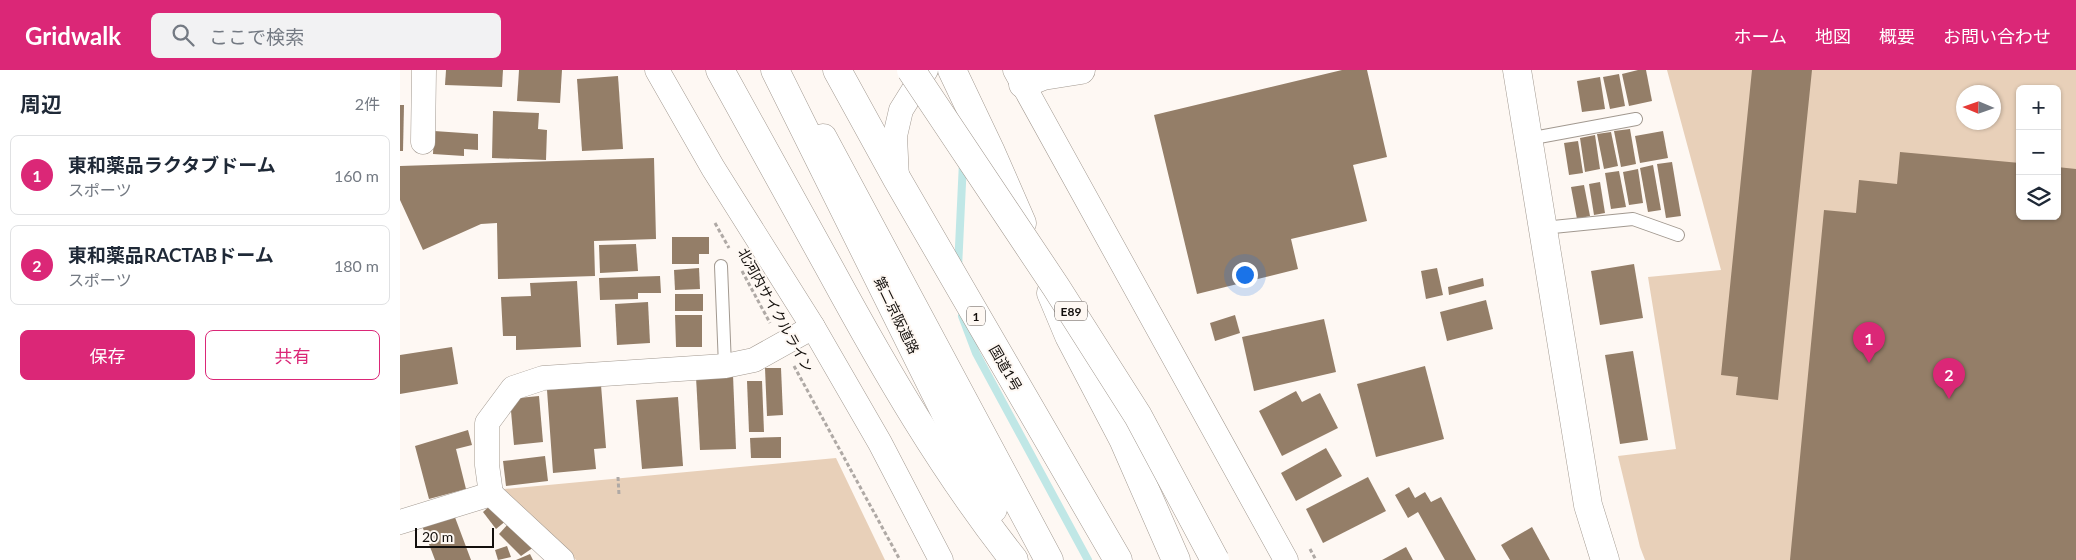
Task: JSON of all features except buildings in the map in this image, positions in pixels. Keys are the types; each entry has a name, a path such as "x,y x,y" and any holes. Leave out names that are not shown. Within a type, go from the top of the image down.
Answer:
{"main road":[{"path":"720,70 862,328 923,431 984,522 1014,560"},
{"name":"第二京阪道路","path":"775,70 1018,560"},
{"path":"787,70 1049,560"},
{"name":"国道1号","path":"837,70 897,179 1118,560"},
{"name":"E89","path":"911,70 1056,287 1138,416 1215,560"},
{"path":"952,70 991,152 1069,336 1123,440 1176,560"},
{"path":"1019,77 1043,76 1081,70"},
{"path":"1517,70 1588,505 1605,560"}],"street":[{"path":"424,70 424,142"},
{"path":"657,70 713,168 812,327 880,444 941,560"},
{"path":"897,179 895,136 901,110 926,70"},
{"path":"1019,77 1282,559"},
{"path":"562,560 491,494 487,465 487,423 513,388 543,378 725,366 754,360 812,327"},
{"path":"400,522 491,494"}],"lane":[{"path":"1528,139 1636,119"},
{"path":"1543,228 1633,219 1678,235"},
{"path":"721,266 725,366"}],"path":[{"name":"北河内サイクルライン","path":"711,216 730,250"},
{"name":"北河内サイクルライン","path":"740,267 900,560"},
{"path":"618,477 619,494"}],"shaded area":[{"path":"1667,70 2076,70 2076,560 1645,560 1640,547 1618,456 1676,449 1648,277 1721,270"},
{"path":"836,458 885,560 576,560 504,489"}],"waterway":[{"path":"958,268 963,162"},
{"path":"962,316 976,353 1088,560"}],"place":[{"name":"東和薬品ラクタブドーム","path":"1869,363"},
{"name":"東和薬品RACTABドーム","path":"1949,399"}]}
